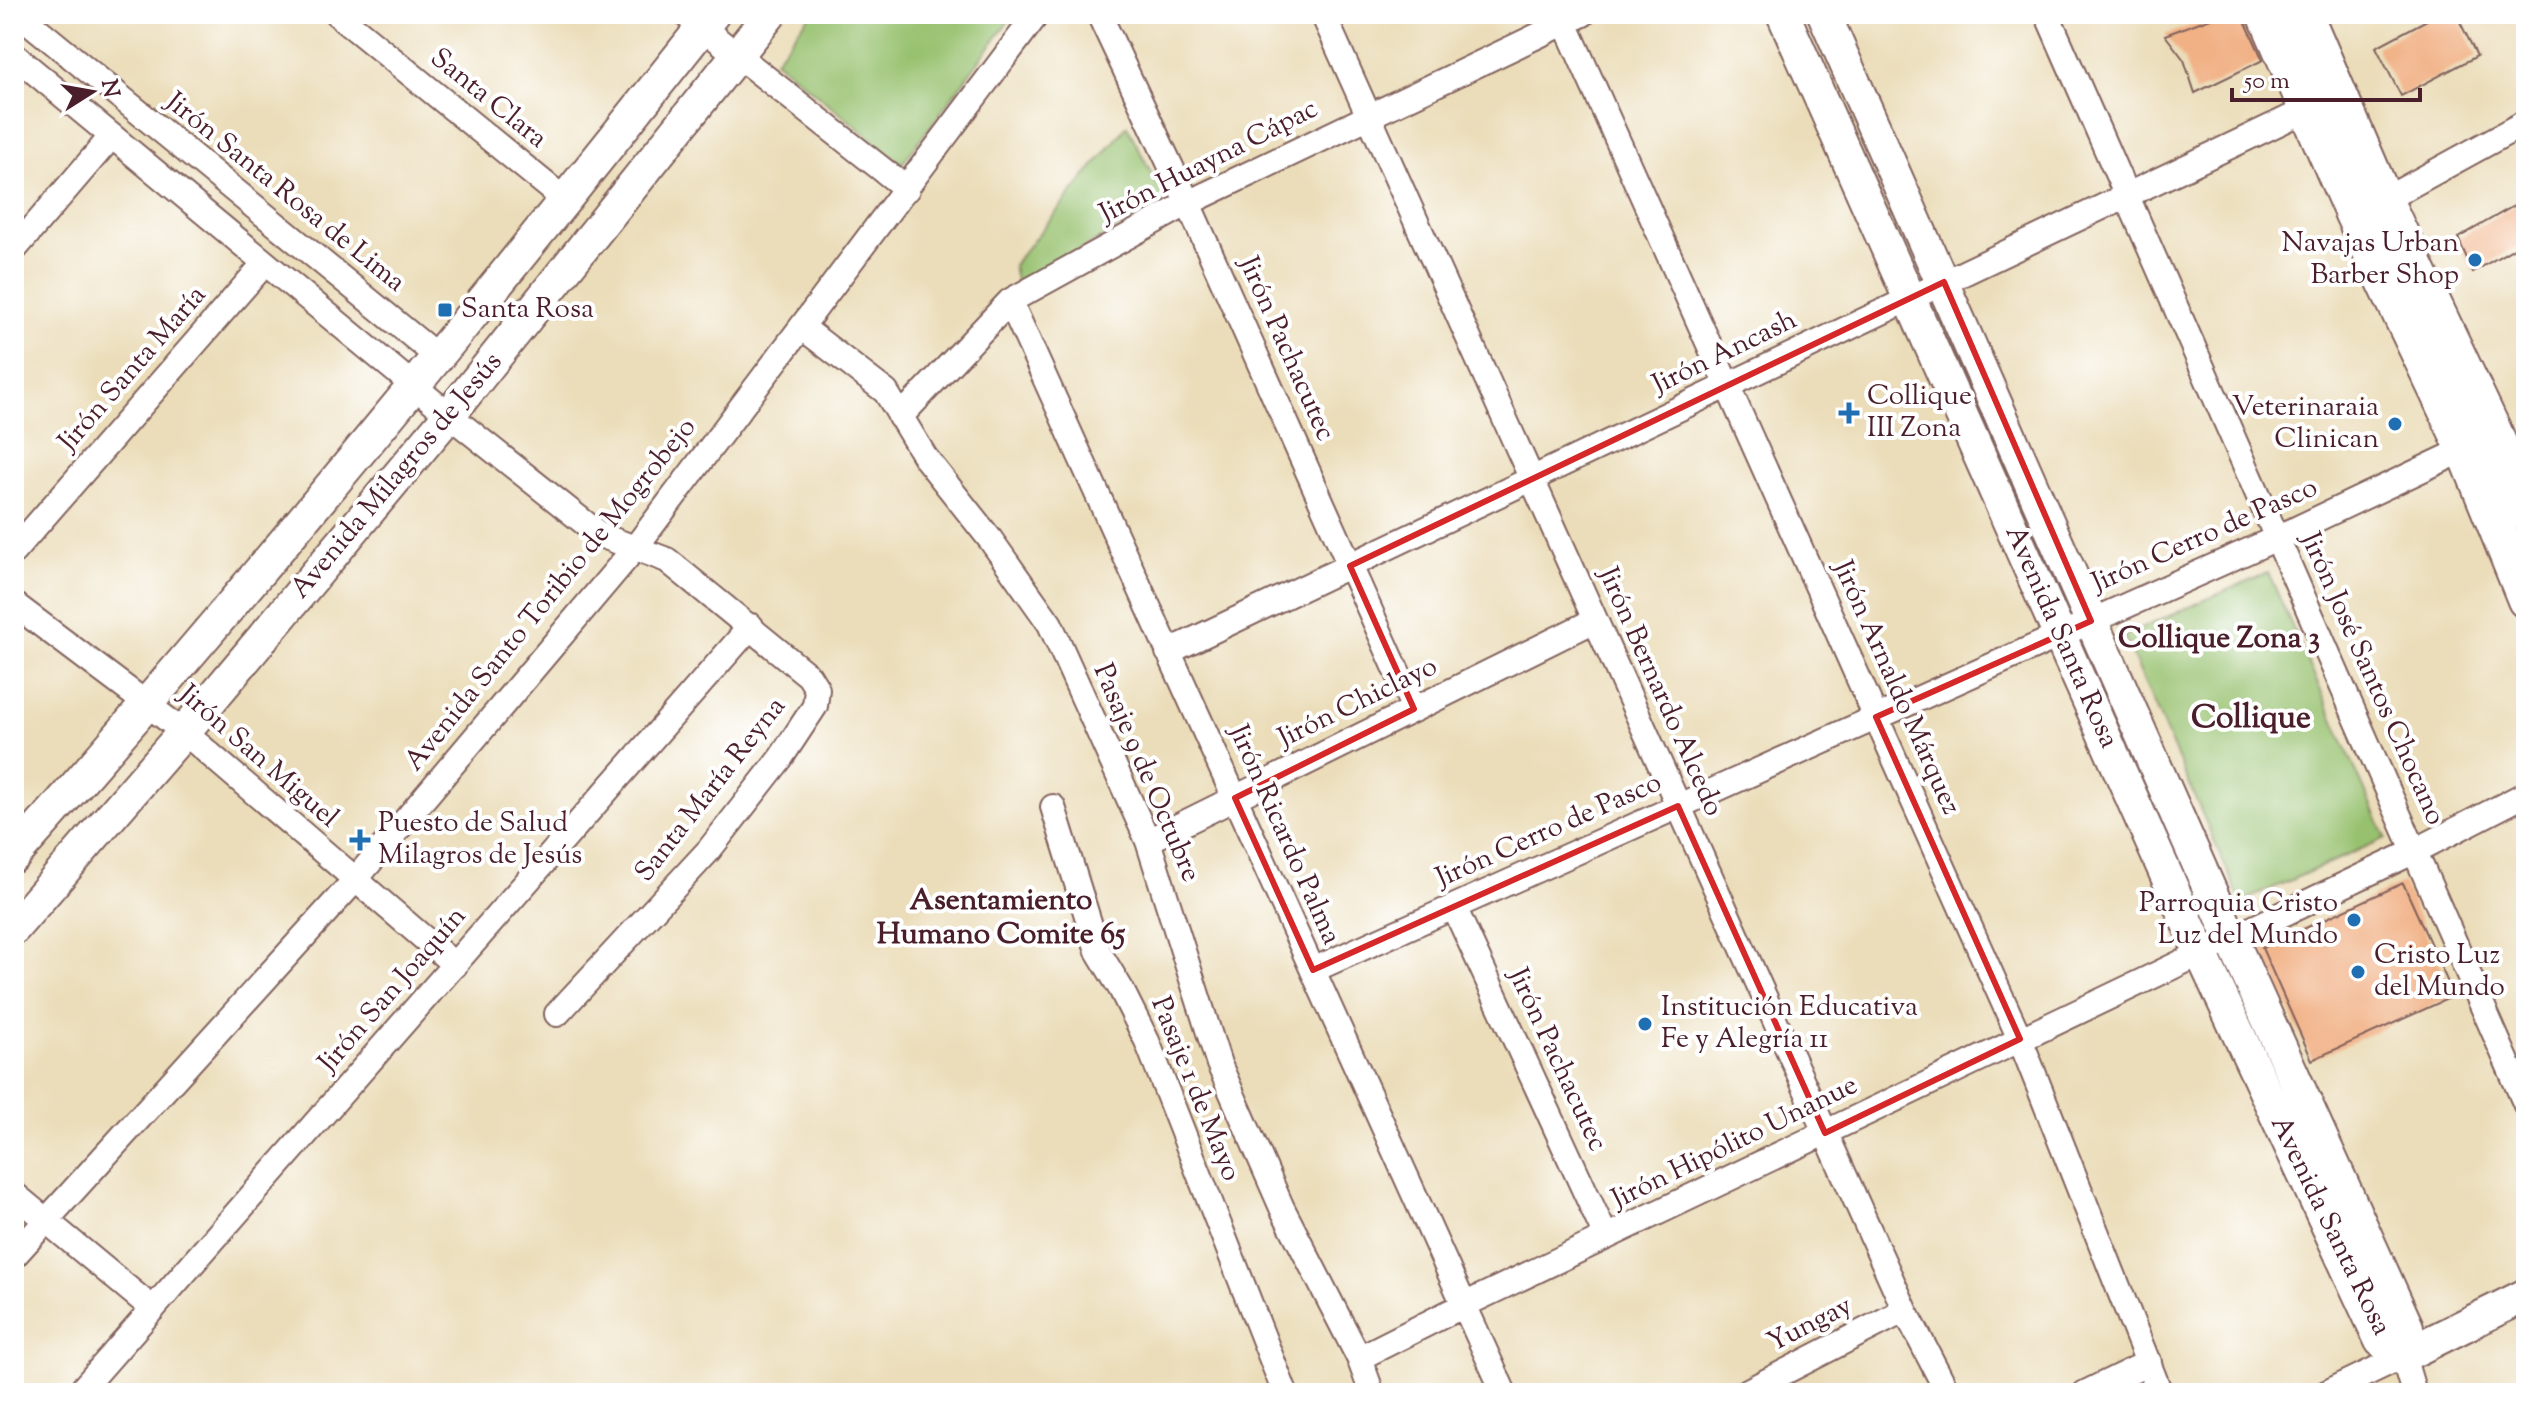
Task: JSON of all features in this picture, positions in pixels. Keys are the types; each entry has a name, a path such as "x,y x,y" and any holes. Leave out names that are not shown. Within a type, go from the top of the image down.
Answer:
{"main road":[{"path":"2266,14 2360,229 2465,449 2526,600"},
{"path":"2304,14 2384,200 2494,433 2526,512"}],"street":[{"name":"Jirón Santa Rosa de Lima","path":"19,14 438,357"},
{"name":"Santa Clara","path":"337,14 565,200"},
{"name":"Avenida Milagros de Jesús","path":"14,928 184,732 449,415 770,14"},
{"name":"Avenida Santo Toribio de Mogrobejo","path":"14,1256 355,880 635,548 1037,14"},
{"name":"Jirón Pachacutec","path":"1099,14 1188,203 1414,709"},
{"name":"Jirón Bernardo Alcedo","path":"1323,14 1905,1310 1948,1393"},
{"name":"Avenida Santa Rosa","path":"1783,14 2201,953 2381,1341 2403,1356 2407,1327 2231,938 1824,14"},
{"name":"Jirón José Santos Chocano","path":"2047,14 2526,1105"},
{"name":"Jirón Huayna Cápac","path":"900,417 1010,301 1188,203 1569,17"},
{"name":"Jirón Arnaldo Márquez","path":"1569,17 1727,385 2020,1039 2160,1393"},
{"name":"Avenida Milagros de Jesús","path":"14,856 149,704 438,357 565,200 700,19"},
{"path":"700,19 738,54 907,189"},
{"path":"14,55 414,385"},
{"name":"Jirón Ancash","path":"1168,652 2308,109"},
{"path":"2384,200 2526,122"},
{"path":"14,250 111,137"},
{"name":"Jirón Santa María","path":"14,551 265,263"},
{"name":"Jirón Ricardo Palma","path":"1010,301 1504,1393"},
{"name":"Pasaje 9 de Octubre","path":"803,328 886,392 925,457 999,550 1050,624 1148,841 1219,1064 1282,1208 1359,1358 1372,1393"},
{"name":"Santa María Reyna","path":"414,385 600,535 667,560 751,626 809,676 817,689 815,706 780,759 709,850 557,1014"},
{"name":"Jirón Cerro de Pasco","path":"1313,970 2277,538 2465,449"},
{"name":"Jirón San Miguel","path":"14,604 184,732 455,965"},
{"name":"Jirón Chiclayo","path":"1148,841 1595,620"},
{"name":"Jirón San Joaquín","path":"79,1393 751,626"},
{"name":"Jirón Hipólito Unanue","path":"1359,1358 2415,851 2526,794"},
{"name":"Pasaje 1 de Mayo","path":"1053,807 1098,951 1147,1041 1285,1393"},
{"name":"Jirón Pachacutec","path":"1454,907 1606,1237"},
{"path":"14,1194 153,1309"},
{"path":"2326,1393 2526,1295"},
{"name":"Yungay","path":"1744,1393 1905,1310"},
{"path":"2403,1356 2414,1393"},
{"path":"2085,1393 2149,1362"}],"highlighted area":[{"path":"1944,282 2091,621 1876,717 2020,1039 1825,1133 1678,806 1313,970 1235,798 1414,709 1350,566"}],"green space":[{"path":"811,14 1014,14 902,164 775,60"},
{"path":"1127,126 1166,201 1017,286 1013,265"},
{"path":"2268,572 2386,838 2241,902 2124,636"}],"building":[{"path":"2221,14 2242,14 2263,60 2195,93 2184,60 2165,35"},
{"path":"2438,14 2456,14 2477,56 2401,96 2376,47"},
{"path":"2526,199 2526,241 2473,272 2458,238"},
{"name":"Cristo Luz del Mundo","path":"2403,883 2454,996 2312,1060 2262,948"}],"place":[{"name":"Navajas Urban Barber Shop","path":"2475,260"},
{"name":"Santa Rosa","path":"445,310"},
{"name":"Collique III Zona","path":"1849,413"},
{"name":"Veterinaraia Clinican","path":"2395,424"},
{"name":"Puesto de Salud Milagros de Jesús","path":"360,840"},
{"name":"Parroquia Cristo Luz del Mundo","path":"2354,920"},
{"name":"Cristo Luz del Mundo","path":"2358,972"},
{"name":"Institución Educativa Fe y Alegría 11","path":"1645,1024"}],"district":[{"name":"Collique Zona 3","path":"2219,639"},
{"name":"Collique","path":"2251,719"},
{"name":"Asentamiento Humano Comite 65","path":"1001,918"}]}
